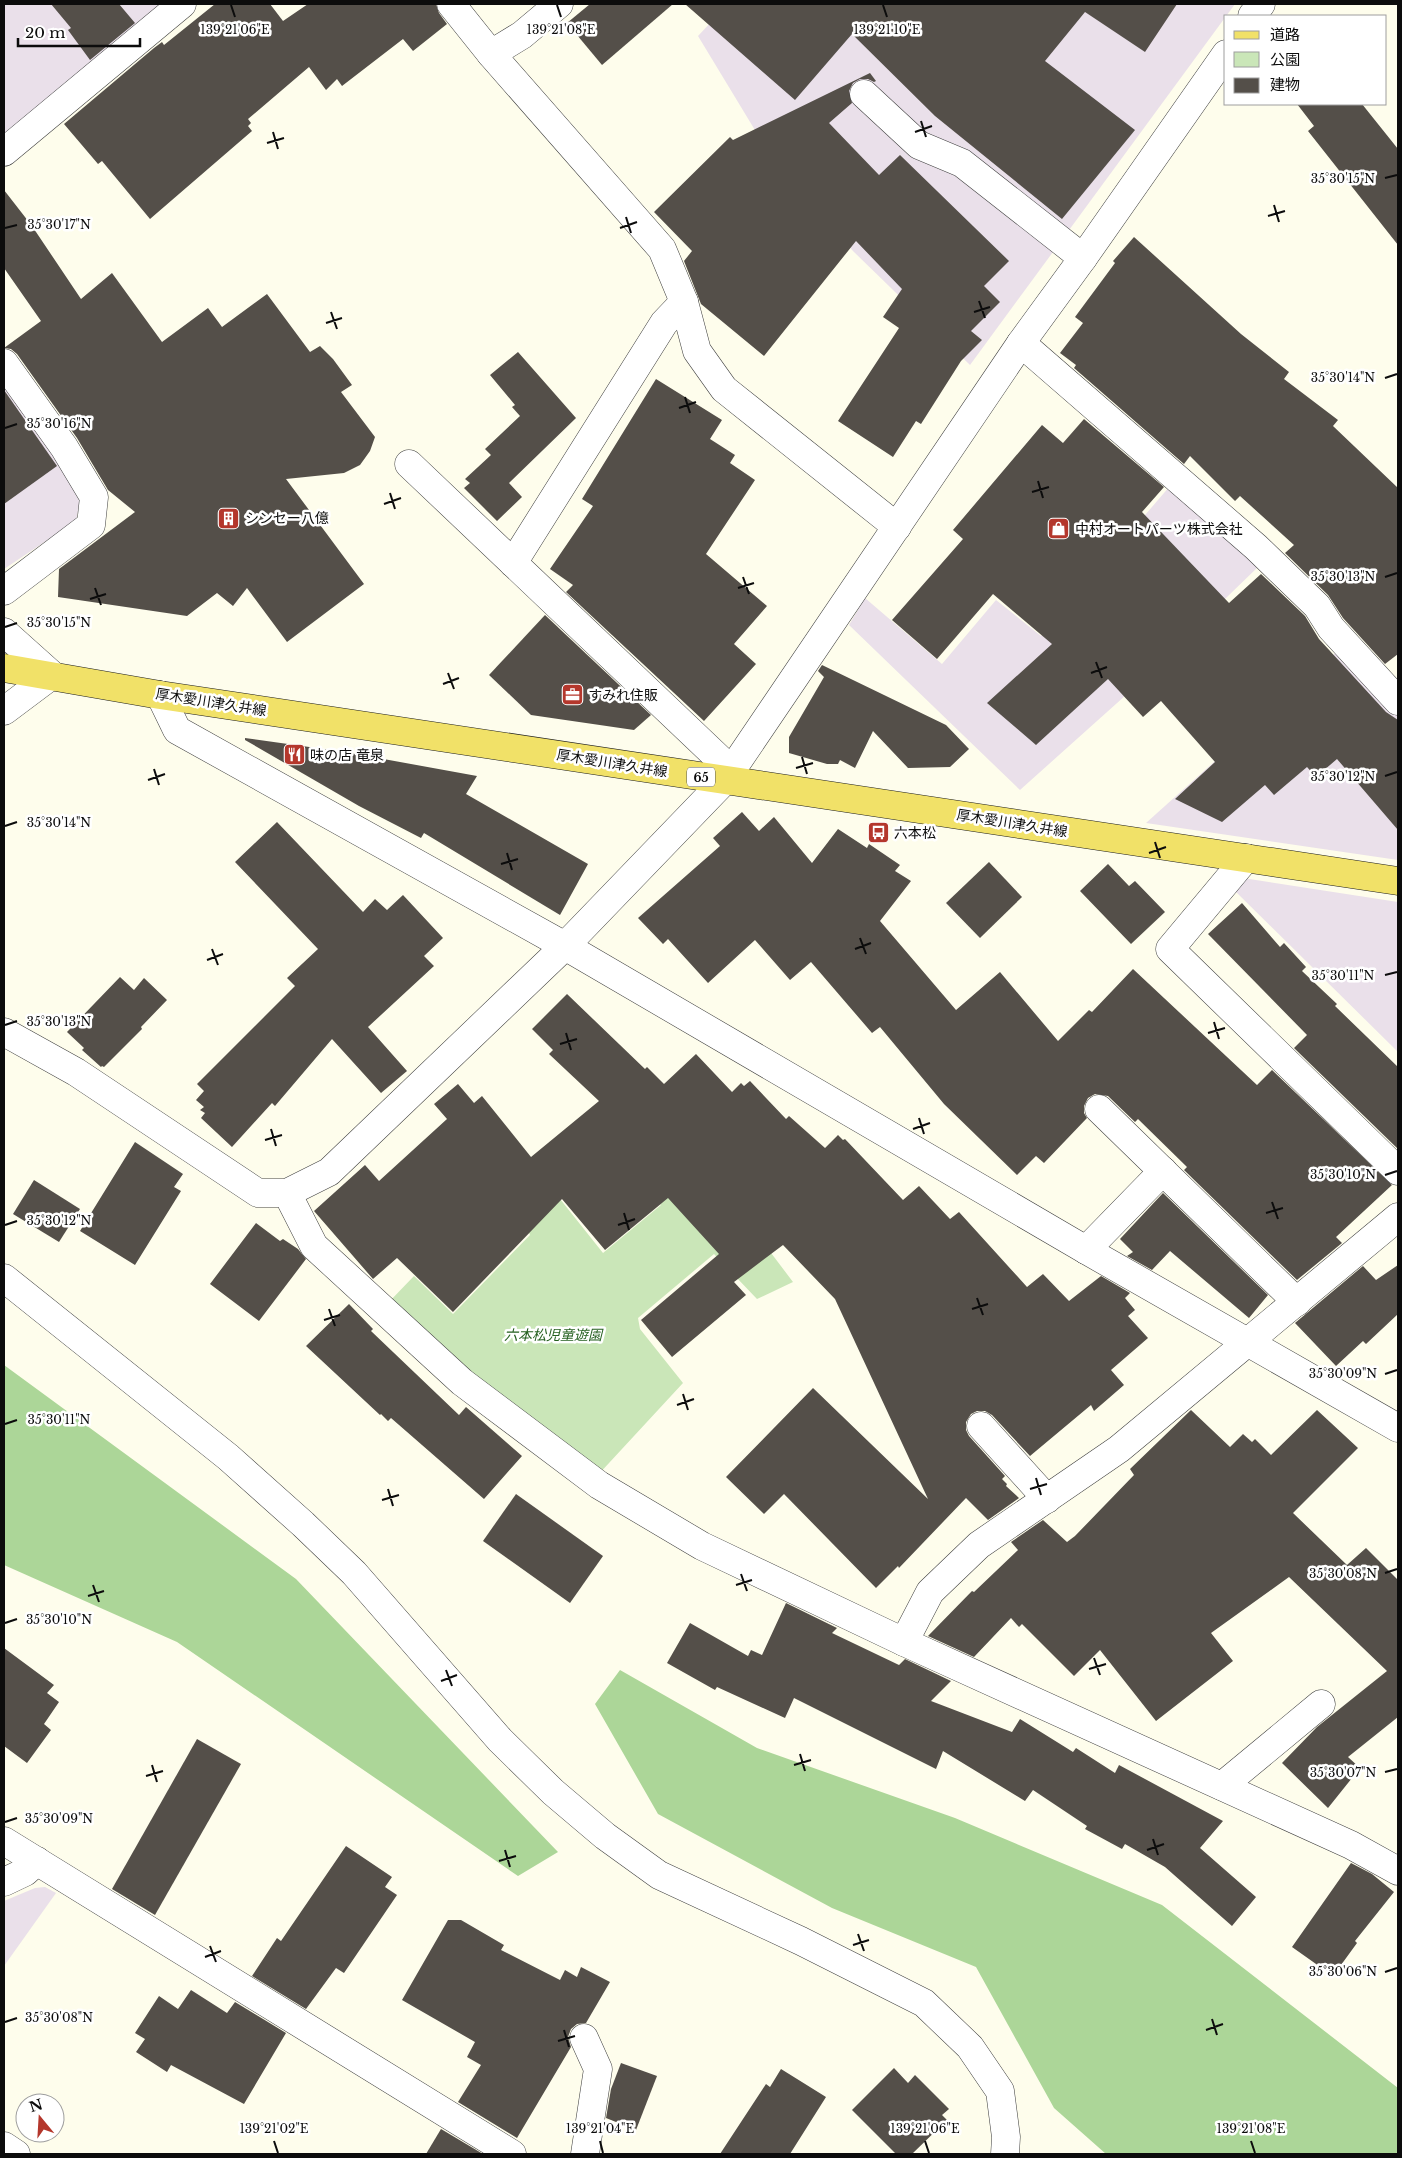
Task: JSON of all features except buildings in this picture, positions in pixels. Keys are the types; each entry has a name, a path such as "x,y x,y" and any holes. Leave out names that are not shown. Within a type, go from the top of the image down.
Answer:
{"main road":[{"name":"厚木愛川津久井線","path":"4,668 160,695 728,775 1398,881"}],"street":[{"path":"4,152 182,4"},
{"path":"451,4 491,54 662,249 684,302 697,352 724,389 897,527"},
{"path":"491,54 522,35 558,4"},
{"path":"1253,15 1261,4"},
{"path":"4,1032 76,1072 258,1194 287,1194 329,1172 565,946 728,775 1020,343 1083,258 1224,57"},
{"path":"864,94 919,144 962,163 1083,258"},
{"path":"513,563 664,323 684,302"},
{"path":"1020,343 1256,547 1317,606 1331,628 1396,695"},
{"path":"4,363 64,447 94,497 91,526 4,592"},
{"path":"409,464 513,563 728,775"},
{"path":"4,632 52,675 4,711"},
{"path":"160,695 177,730 565,946 1086,1250 1398,1428"},
{"path":"1246,858 1170,949 1398,1171"},
{"path":"1099,1109 1297,1302"},
{"path":"1086,1250 1162,1172"},
{"path":"287,1194 314,1246 462,1382 599,1485 702,1546 904,1642 1351,1845 1398,1870"},
{"path":"904,1642 930,1592 979,1545 1119,1449 1398,1217"},
{"path":"4,1278 228,1457 303,1524 354,1573 500,1740 553,1792 605,1836 659,1874 801,1941 924,2003 970,2047 1000,2091 1006,2137 1005,2154"},
{"path":"981,1426 1047,1499"},
{"path":"1222,1786 1321,1704"},
{"path":"4,1842 512,2154"},
{"path":"4,1882 25,1872 37,1861"},
{"path":"584,2038 598,2069 585,2154"},
{"path":"4,2146 16,2154"}],"shaded area":[{"path":"4,4 164,4 4,140"},
{"path":"728,4 1235,4 1227,15 1224,15 1224,19 970,365 853,251 778,168 698,36"},
{"path":"4,381 81,496 76,521 4,569"},
{"path":"1170,486 1260,565 1126,695 1020,790 849,625 865,598 942,664 996,600 1041,636"},
{"path":"1343,646 1398,709 1398,860 1146,823"},
{"path":"1243,878 1398,902 1398,1052 1234,890"},
{"path":"45,1887 56,1893 4,1966 4,1901 35,1888"}],"green space":[{"name":"六本松児童遊園","path":"525,1155 603,1253 661,1205 648,1192 680,1169 753,1229 793,1282 757,1299 714,1254 638,1318 640,1329 683,1383 597,1476 388,1303 414,1276 453,1314 530,1235 520,1215"},
{"path":"4,1365 296,1579 558,1852 518,1876 177,1642 4,1565"},
{"path":"620,1670 757,1748 955,1818 1162,1905 1398,2088 1398,2154 1106,2154 1054,2108 976,1967 832,1908 658,1814 595,1704"}],"place":[{"name":"シンセー八億","path":"229,518"},
{"name":"中村オートパーツ株式会社","path":"1059,529"},
{"name":"すみれ住販","path":"572,695"},
{"name":"味の店 竜泉","path":"294,755"},
{"name":"六本松","path":"878,833"}]}
